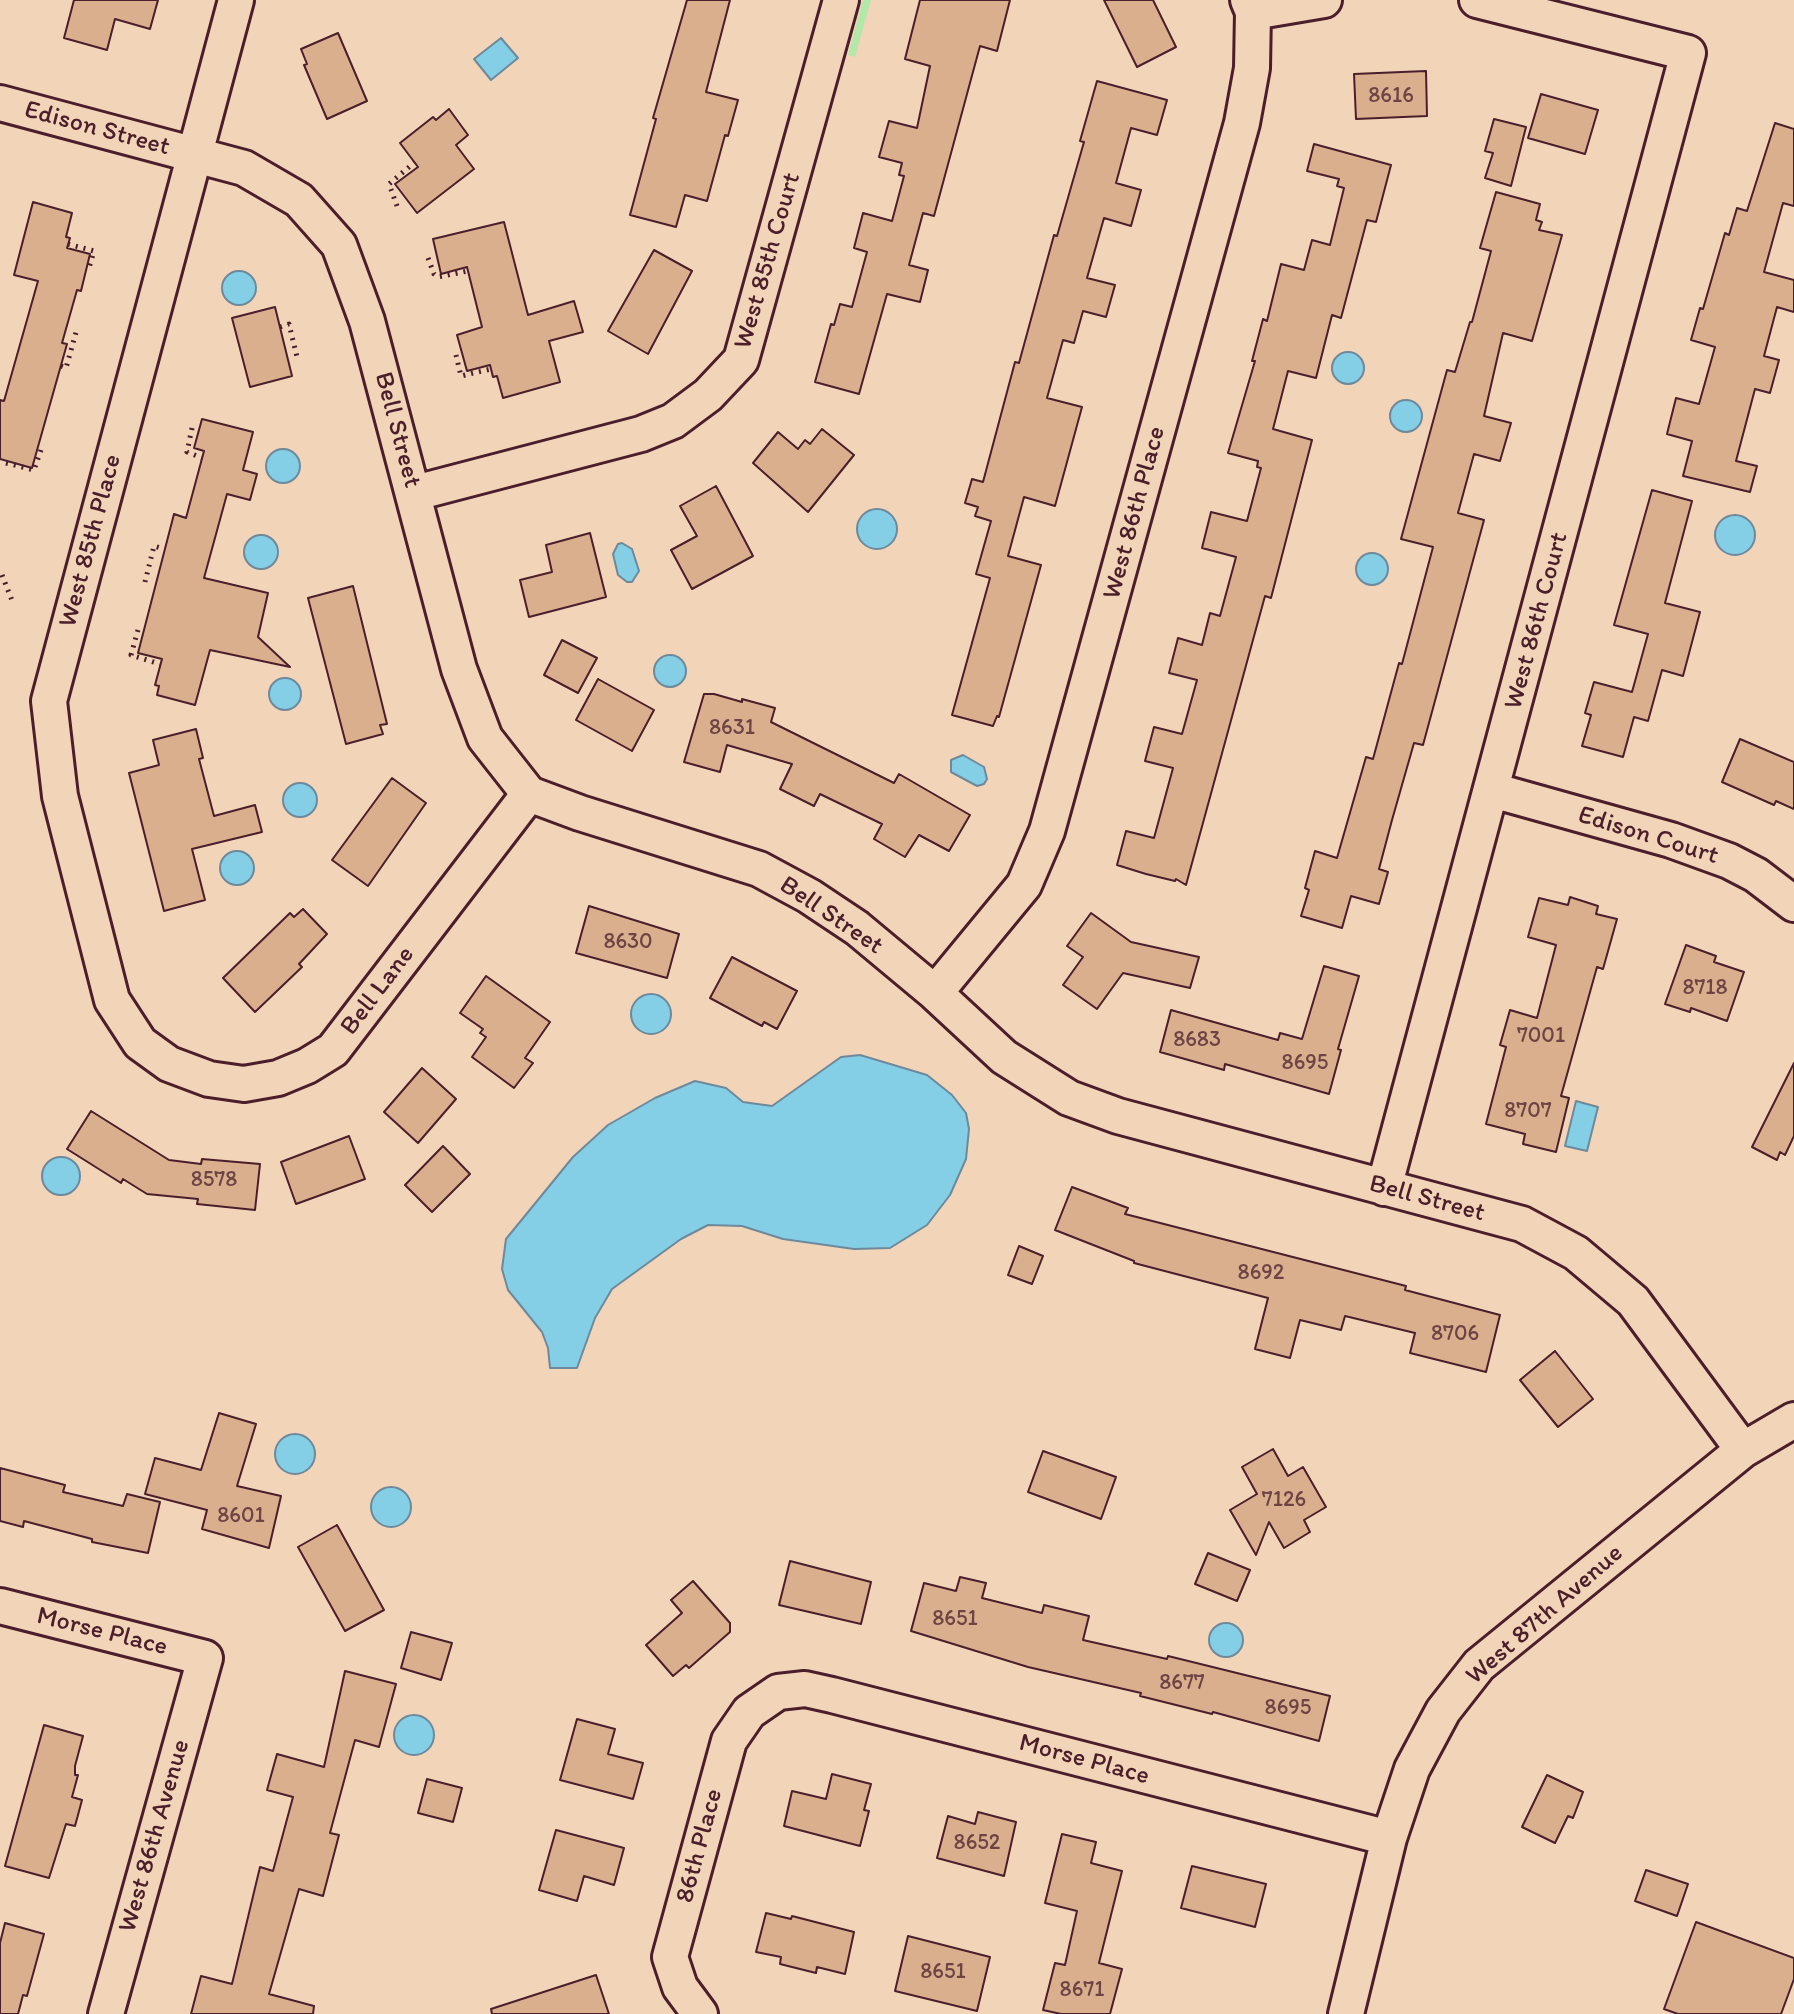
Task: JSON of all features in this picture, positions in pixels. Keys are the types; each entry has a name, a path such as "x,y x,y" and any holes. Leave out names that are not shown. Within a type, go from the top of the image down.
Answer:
{"street":[{"name":"West 85th Place","path":"169,1064 140,1043 112,1000 60,796 49,701 236,0"},
{"name":"West 85th Court","path":"415,493 641,434 673,421 708,395 741,360 841,0"},
{"path":"1250,6 1324,0"},
{"name":"West 86th Court","path":"1384,1188 1688,53 1477,0"},
{"name":"West 86th Place","path":"935,993 1024,885 1047,831 1242,123 1252,68 1250,6"},
{"name":"Edison Street","path":"0,103 194,154"},
{"name":"Bell Street","path":"194,154 244,168 299,200 339,245 367,321 415,493 459,669 485,738 529,794 759,869 809,896 857,928 935,993 1004,1057 1069,1098 1118,1116 1522,1224 1576,1253 1633,1301 1743,1450"},
{"name":"Edison Court","path":"1492,790 1671,840 1729,861 1756,875 1794,904"},
{"name":"Bell Lane","path":"169,1064 209,1079 244,1084 278,1078 307,1066 333,1050 529,794"},
{"name":"West 87th Avenue","path":"1346,2014 1389,1838 1412,1769 1443,1711 1479,1665 1743,1450 1794,1420"},
{"name":"Morse Place","path":"0,1606 205,1658"},
{"name":"West 86th Avenue","path":"106,2014 205,1658"},
{"name":"Morse Place","path":"778,1692 805,1689 832,1695 1389,1838"},
{"name":"86th Place","path":"699,2014 680,1987 670,1957 729,1741 749,1712 778,1692"}],"path":[{"path":"397,206 389,184 415,162"},
{"path":"68,244 94,251 88,271"},
{"path":"428,258 438,277 468,271"},
{"path":"280,327 289,324 297,357"},
{"path":"61,366 66,368 77,329"},
{"path":"456,355 461,376 491,369"},
{"path":"192,428 187,452 202,458"},
{"path":"6,463 34,470 41,450"},
{"path":"145,582 154,546 164,549"},
{"path":"2,575 13,603"},
{"path":"138,630 131,655 160,664"}],"green space":[{"path":"863,0 871,0 855,57 848,55"}],"water":[{"path":"501,38 518,58 491,80 474,59"},
{"path":"239,271 251,276 256,288 251,300 239,305 227,300 222,288 227,276"},
{"path":"1348,352 1359,357 1364,368 1359,379 1348,384 1337,379 1332,368 1337,357"},
{"path":"1406,400 1417,405 1422,416 1417,427 1406,432 1395,427 1390,416 1395,405"},
{"path":"283,449 295,454 300,466 295,478 283,483 271,478 266,466 271,454"},
{"path":"877,509 891,515 897,529 891,543 877,549 863,543 857,529 863,515"},
{"path":"1735,515 1749,521 1755,535 1749,549 1735,555 1721,549 1715,535 1721,521"},
{"path":"261,535 273,540 278,552 273,564 261,569 249,564 244,552 249,540"},
{"path":"618,544 632,549 639,571 632,582 618,575 613,554"},
{"path":"1372,553 1383,558 1388,569 1383,580 1372,585 1361,580 1356,569 1361,558"},
{"path":"670,655 681,660 686,671 681,682 670,687 659,682 654,671 659,660"},
{"path":"285,678 297,682 301,694 297,706 285,710 273,706 269,694 273,682"},
{"path":"963,755 984,767 987,779 984,784 977,786 951,772 951,760"},
{"path":"300,783 312,788 317,800 312,812 300,817 288,812 283,800 288,788"},
{"path":"237,851 249,856 254,868 249,880 237,885 225,880 220,868 225,856"},
{"path":"651,994 665,1000 671,1014 665,1028 651,1034 637,1028 631,1014 637,1000"},
{"path":"860,1055 927,1075 952,1095 966,1113 969,1129 966,1159 950,1195 927,1225 890,1248 854,1249 783,1239 742,1226 708,1225 681,1239 612,1289 595,1318 577,1368 550,1368 542,1332 508,1290 502,1269 506,1239 573,1157 608,1125 655,1098 695,1081 726,1088 743,1102 772,1106 841,1057"},
{"path":"1576,1101 1598,1107 1587,1151 1565,1146"},
{"path":"61,1157 74,1163 80,1176 74,1189 61,1195 48,1189 42,1176 48,1163"},
{"path":"295,1434 309,1440 315,1454 309,1468 295,1474 281,1468 275,1454 281,1440"},
{"path":"391,1487 405,1493 411,1507 405,1521 391,1527 377,1521 371,1507 377,1493"},
{"path":"1226,1623 1238,1628 1243,1640 1238,1652 1226,1657 1214,1652 1209,1640 1214,1628"},
{"path":"414,1715 428,1721 434,1735 428,1749 414,1755 400,1749 394,1735 400,1721"}],"building":[{"path":"74,0 158,0 150,29 115,19 107,50 64,38"},
{"path":"687,0 730,0 706,92 738,100 707,201 685,195 676,227 630,215 656,119 653,118"},
{"path":"920,0 1010,0 997,51 980,46 934,216 923,213 909,265 928,270 920,302 887,294 859,394 815,382 831,324 834,325 840,304 852,307 867,252 854,248 863,213 892,221 904,176 899,175 902,163 879,157 889,121 917,128 930,66 905,59"},
{"path":"1104,0 1153,0 1176,47 1137,67"},
{"path":"338,33 367,101 327,119 304,65 307,64 301,49"},
{"path":"1426,71 1427,116 1356,119 1354,74"},
{"path":"1097,81 1167,100 1157,135 1131,128 1116,183 1141,190 1131,226 1104,218 1087,278 1115,285 1106,317 1083,311 1074,343 1063,340 1047,398 1082,407 1055,506 1024,497 1008,556 1041,565 999,717 993,726 952,715 990,578 976,574 991,521 975,516 978,507 965,503 972,479 983,482 1015,362 1019,363 1054,235 1057,236 1084,142 1080,141"},
{"path":"1541,94 1598,110 1585,154 1528,138"},
{"path":"449,109 468,135 456,145 474,169 417,213 395,184 418,167 400,143 433,117 436,120"},
{"path":"1494,119 1526,127 1511,186 1485,178 1493,153 1485,151"},
{"path":"1775,123 1794,129 1794,206 1783,203 1764,272 1794,280 1794,312 1777,307 1764,356 1779,360 1770,393 1755,389 1736,461 1757,466 1750,492 1683,476 1692,441 1667,434 1676,398 1699,404 1715,347 1691,340 1725,233 1729,235 1737,208 1747,211"},
{"path":"1314,144 1391,165 1376,222 1367,220 1341,318 1332,315 1316,378 1288,371 1273,429 1312,440 1271,598 1265,596 1186,885 1176,879 1117,865 1126,831 1154,838 1173,768 1145,761 1154,727 1182,734 1197,680 1169,673 1178,638 1202,645 1210,613 1220,616 1236,557 1202,548 1211,512 1247,521 1261,468 1257,467 1258,461 1228,453 1255,361 1252,361 1263,319 1267,321 1281,264 1304,270 1312,240 1330,245 1344,188 1337,186 1339,179 1307,171"},
{"path":"1496,192 1540,204 1536,220 1542,222 1539,230 1562,235 1532,341 1503,333 1484,416 1511,423 1500,461 1474,454 1458,513 1484,520 1423,745 1414,743 1392,820 1379,869 1388,872 1379,904 1351,896 1342,928 1301,916 1309,890 1305,888 1315,851 1337,858 1366,757 1373,759 1399,663 1402,664 1433,547 1401,539 1447,370 1455,372 1472,322 1491,251 1480,248"},
{"path":"33,202 72,213 66,237 70,238 67,248 90,254 81,291 77,290 62,343 67,344 32,468 0,459 0,400 4,401 38,281 14,275"},
{"path":"504,222 528,315 574,301 583,332 549,341 560,382 503,398 497,376 493,377 490,365 467,371 457,335 482,327 467,267 441,274 433,239"},
{"path":"654,250 692,271 648,354 608,331"},
{"path":"275,307 292,376 250,387 232,318"},
{"path":"202,419 253,432 243,470 257,474 250,500 227,494 204,578 268,593 258,637 290,667 210,650 195,705 157,695 159,686 155,685 162,659 138,653 174,514 186,518 204,451 194,448"},
{"path":"822,429 854,455 808,512 753,463 778,432 798,449 805,440 810,444"},
{"path":"716,486 753,556 692,589 671,550 697,536 680,506"},
{"path":"1652,490 1692,501 1665,603 1700,612 1683,676 1662,670 1648,721 1634,717 1623,757 1582,746 1591,715 1585,713 1594,682 1632,692 1648,634 1614,625"},
{"path":"590,533 606,597 529,617 520,580 552,572 546,545"},
{"path":"353,586 387,724 380,725 383,734 346,744 308,598"},
{"path":"562,640 597,658 578,693 544,675"},
{"path":"598,679 654,710 632,751 576,720"},
{"path":"704,694 742,702 742,699 775,708 771,722 894,783 899,774 970,815 949,851 919,835 905,857 874,839 882,824 820,794 814,806 780,789 792,764 727,745 720,772 684,762"},
{"path":"196,729 203,758 199,759 214,816 255,805 262,832 192,849 205,900 164,911 129,773 159,765 153,740"},
{"path":"1740,739 1794,762 1794,809 1776,801 1774,805 1722,782"},
{"path":"392,778 426,803 368,886 332,860"},
{"path":"1570,897 1598,906 1596,914 1617,919 1603,969 1597,967 1561,1096 1569,1098 1556,1152 1523,1144 1525,1134 1486,1124 1506,1047 1500,1045 1510,1010 1537,1018 1556,945 1528,937 1539,898 1568,905"},
{"path":"589,906 679,934 667,978 576,953"},
{"path":"303,909 327,934 299,964 302,967 255,1012 223,978 290,913 294,917"},
{"path":"1091,913 1131,942 1199,957 1190,988 1123,973 1097,1009 1063,985 1083,957 1067,946"},
{"path":"1686,945 1716,956 1714,962 1744,972 1727,1021 1691,1008 1690,1012 1665,1004"},
{"path":"732,957 797,991 777,1029 764,1022 762,1026 710,998"},
{"path":"1324,966 1359,976 1329,1094 1225,1064 1224,1070 1160,1052 1171,1010 1278,1040 1280,1033 1302,1039"},
{"path":"486,976 550,1022 525,1058 533,1063 514,1088 472,1057 486,1037 480,1033 483,1029 460,1013"},
{"path":"1794,1063 1794,1136 1785,1155 1780,1152 1777,1160 1752,1147"},
{"path":"422,1068 456,1099 418,1143 384,1112"},
{"path":"91,1111 169,1160 201,1164 202,1159 260,1164 255,1210 197,1204 198,1199 147,1194 123,1179 121,1183 67,1149"},
{"path":"349,1136 365,1179 296,1204 281,1162"},
{"path":"443,1146 470,1174 432,1212 405,1185"},
{"path":"1072,1187 1128,1208 1125,1214 1406,1286 1405,1290 1500,1315 1486,1372 1410,1353 1415,1333 1345,1316 1341,1330 1300,1320 1290,1358 1255,1349 1268,1298 1134,1263 1055,1230"},
{"path":"1019,1246 1043,1256 1032,1284 1008,1275"},
{"path":"1555,1351 1593,1399 1558,1427 1520,1380"},
{"path":"219,1413 256,1424 237,1486 281,1496 269,1548 202,1529 207,1510 145,1494 155,1458 201,1470"},
{"path":"1273,1449 1288,1476 1303,1467 1326,1507 1304,1520 1310,1532 1284,1548 1269,1522 1256,1555 1230,1510 1257,1494 1242,1467"},
{"path":"1043,1451 1116,1477 1101,1519 1028,1492"},
{"path":"0,1468 65,1485 63,1492 123,1506 127,1494 160,1502 148,1553 92,1542 92,1539 24,1521 23,1527 0,1521"},
{"path":"337,1525 384,1610 345,1631 298,1547"},
{"path":"1208,1553 1250,1570 1237,1601 1195,1584"},
{"path":"790,1561 871,1582 861,1624 779,1605"},
{"path":"960,1577 986,1583 982,1598 1042,1613 1044,1605 1089,1616 1083,1640 1167,1659 1168,1656 1330,1696 1319,1741 1140,1696 1141,1693 1028,1667 911,1631 924,1583 956,1591"},
{"path":"693,1581 730,1623 730,1632 689,1668 686,1665 673,1676 646,1645 682,1613 671,1600"},
{"path":"411,1632 452,1643 441,1680 401,1668"},
{"path":"345,1671 396,1684 379,1747 355,1740 330,1833 339,1835 323,1896 299,1889 269,1994 314,2006 313,2014 191,2014 201,1976 232,1984 260,1867 273,1871 293,1797 267,1790 277,1754 324,1767"},
{"path":"577,1719 615,1729 608,1754 643,1763 633,1799 560,1780"},
{"path":"44,1725 83,1736 75,1766 75,1775 78,1775 72,1797 82,1800 75,1826 66,1824 49,1878 5,1866"},
{"path":"832,1774 871,1784 864,1810 869,1811 860,1846 784,1826 792,1791 826,1799"},
{"path":"1547,1775 1583,1792 1573,1818 1568,1816 1555,1843 1522,1827"},
{"path":"427,1779 462,1788 453,1822 418,1813"},
{"path":"978,1812 1016,1822 1004,1876 937,1858 948,1816 975,1824"},
{"path":"556,1830 624,1848 614,1885 584,1876 577,1901 539,1890"},
{"path":"1062,1834 1096,1842 1091,1863 1122,1871 1099,1963 1122,1969 1110,2014 1061,2014 1043,2010 1055,1963 1065,1965 1077,1911 1045,1903"},
{"path":"1192,1866 1266,1884 1255,1927 1181,1908"},
{"path":"1646,1870 1688,1884 1677,1916 1635,1901"},
{"path":"766,1913 791,1919 792,1916 854,1932 845,1974 817,1967 816,1973 780,1964 781,1957 756,1952"},
{"path":"1696,1922 1794,1958 1794,1979 1781,2014 1678,2014 1664,2009"},
{"path":"5,1923 44,1934 27,1996 23,1995 18,2014 0,2014 0,1943"},
{"path":"908,1936 990,1957 977,2011 895,1991"},
{"path":"596,1975 609,2014 492,2014 491,2009"}]}
